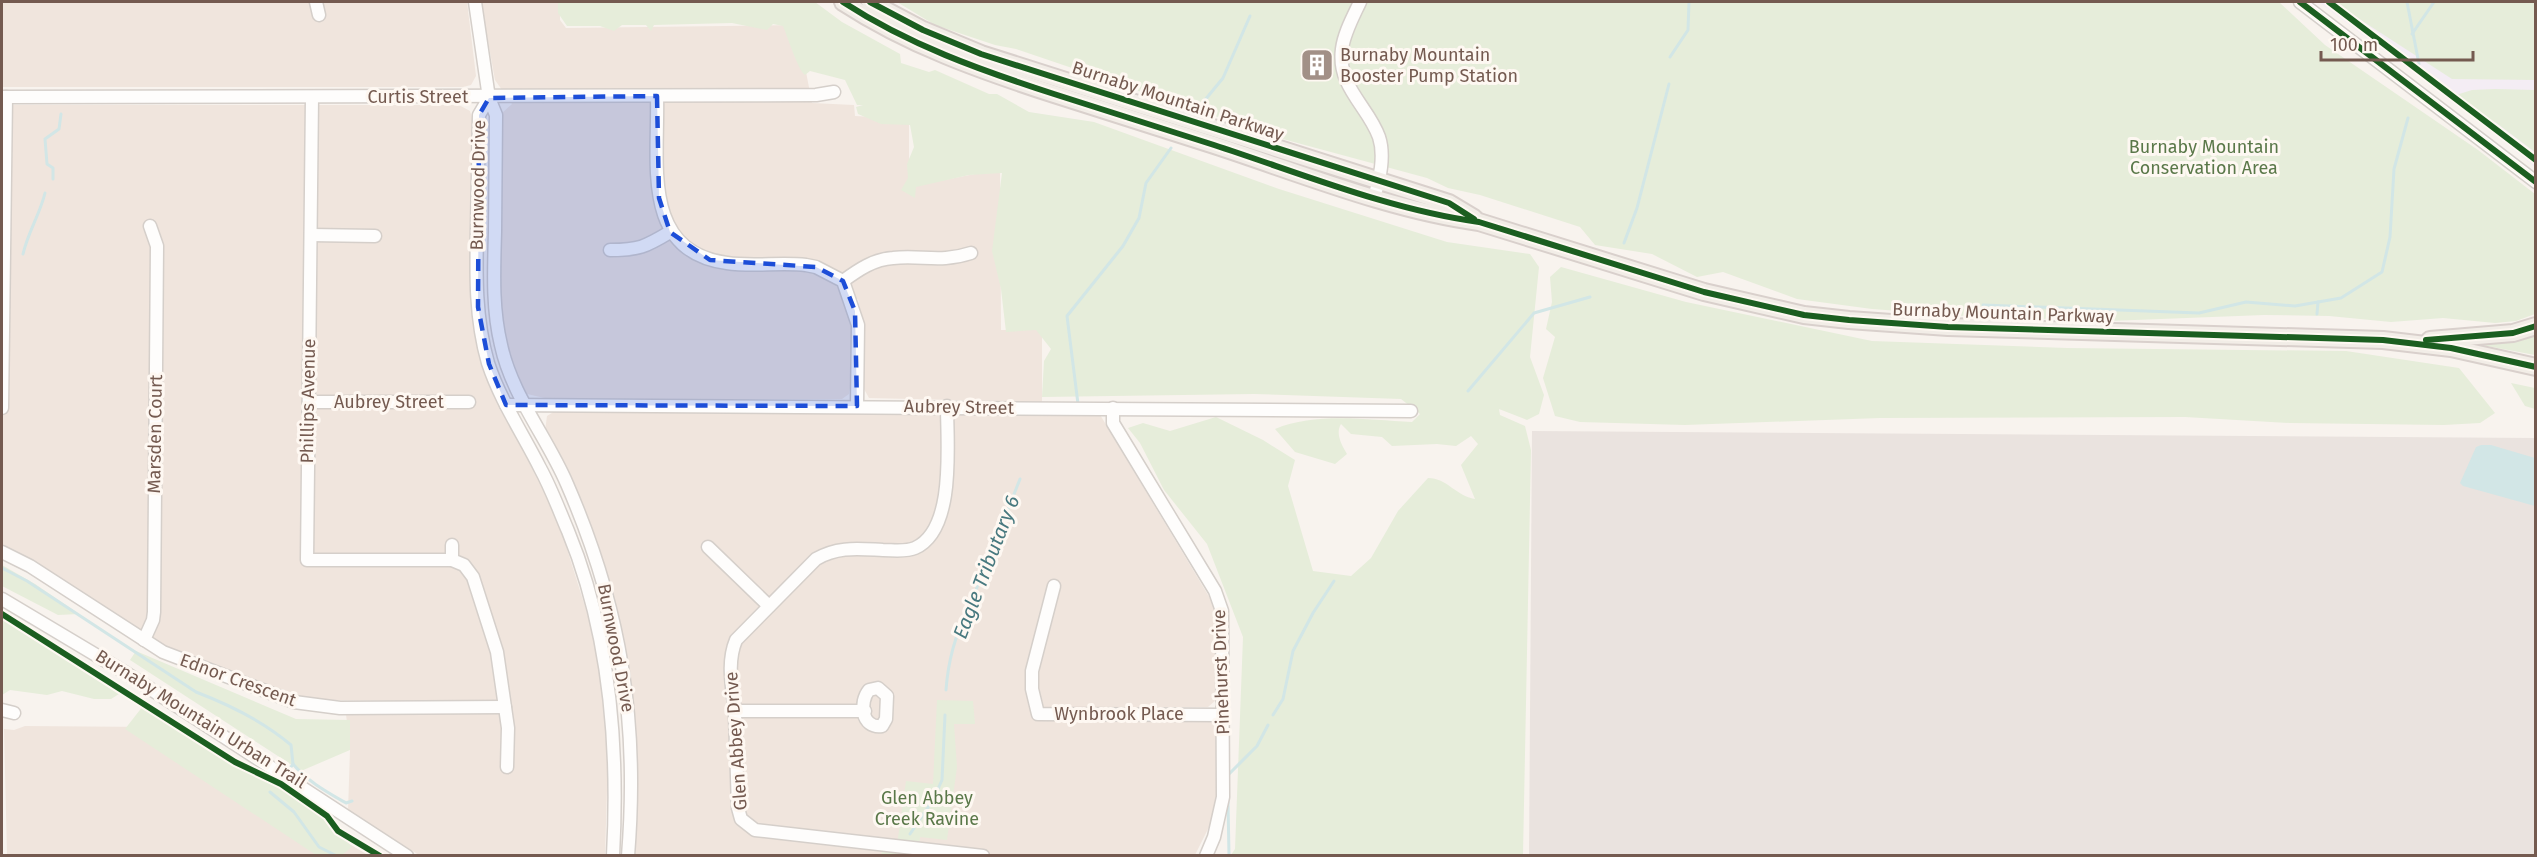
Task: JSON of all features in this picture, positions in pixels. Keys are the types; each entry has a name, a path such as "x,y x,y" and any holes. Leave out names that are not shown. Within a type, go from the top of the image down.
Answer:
{"main road":[{"name":"Burnaby Mountain Parkway","path":"843,2 903,38 947,57 1376,189 1449,203 1479,222 1704,292 1766,308 1815,316 1948,327 2413,343 2535,367"},
{"name":"Burnaby Mountain Parkway","path":"870,2 923,30 981,54 1376,189"},
{"path":"2413,343 2444,337 2513,333 2535,326"}],"street":[{"path":"316,2 319,15"},
{"path":"474,2 489,98"},
{"path":"1360,2 1342,49 1342,68 1350,92 1378,134 1381,152 1376,189"},
{"path":"2300,2 2535,182"},
{"name":"Curtis Street","path":"4,97 489,98 816,95 834,92"},
{"path":"657,96 659,198 670,232 690,250 710,260 729,264 806,265 816,267 843,281 858,325 857,406"},
{"path":"2,408 4,97"},
{"name":"Phillips Avenue","path":"312,97 307,560 452,560"},
{"name":"Burnwood Drive","path":"489,98 496,114 494,281 497,325 508,368 562,472 585,526 613,616 626,690 631,741 632,790 628,855"},
{"name":"Burnwood Drive","path":"489,98 479,115 476,290 480,325 489,364 506,405 541,470 568,532 584,573 596,615 607,679 613,737 615,801 613,855"},
{"name":"Marsden Court","path":"144,640 154,612 157,246 150,226"},
{"path":"610,250 647,247 670,232"},
{"path":"310,235 375,236"},
{"path":"843,281 871,263 892,258 954,259 971,253"},
{"name":"Aubrey Street","path":"309,402 469,402"},
{"name":"Aubrey Street","path":"506,405 947,406 1411,411"},
{"name":"Glen Abbey Drive","path":"947,406 946,501 931,535 915,548 829,551 816,559 736,640 731,652 730,666 735,711 738,808 741,819 755,830 983,855"},
{"name":"Pinehurst Drive","path":"1113,408 1113,423 1220,601 1224,626 1223,797 1214,837 1206,855"},
{"path":"452,545 452,560 464,565 473,577 497,652 508,728 507,767"},
{"path":"708,547 769,606"},
{"name":"Ednor Crescent","path":"2,552 30,566 144,640 181,660 306,705 340,708 505,707"},
{"name":"Wynbrook Place","path":"1054,586 1032,671 1032,689 1038,714 1223,715"},
{"path":"2,599 126,673 407,855"},
{"path":"735,711 865,711"}],"highlighted area":[{"path":"657,96 659,198 670,232 710,260 816,267 843,281 855,311 857,406 506,405 489,364 478,307 479,115 489,98"}],"shaded area":[{"path":"2,2 467,2 476,76 471,85 463,87 2,87"},
{"path":"481,2 560,2 560,20 566,28 797,25 812,103 854,105 855,116 909,119 909,187 1000,169 1001,330 1042,330 1042,402 869,398 864,389 864,328 858,299 844,303 851,327 850,388 849,394 842,399 549,399 527,394 514,370 504,337 499,297 501,114 512,104 495,80"},
{"path":"2319,2 2535,2 2535,167 2493,133"},
{"path":"2,105 459,105 470,111 472,118 470,280 475,334 488,383 541,484 562,533 592,629 604,699 608,758 605,855 419,855 348,811 350,750 346,714 490,714 470,702 317,700 252,685 164,646 39,565 2,546"},
{"path":"555,411 1099,413 1214,605 1218,625 1216,700 1208,707 1060,707 1066,719 1210,720 1214,723 1217,729 1216,800 1210,825 1195,855 633,855 637,764 625,649 616,606 593,534 577,494 545,431 547,416"},
{"path":"1532,431 2535,438 2535,855 1529,856"},
{"path":"2491,445 2535,458 2535,506 2463,486 2460,483 2476,447"},
{"path":"25,726 152,727 368,855 7,855 4,729 14,730"}],"green space":[{"path":"558,2 815,2 842,22 900,54 901,63 929,72 935,70 989,94 997,94 1029,112 1094,122 1279,189 1447,242 1530,254 1539,267 1530,357 1544,395 1539,414 1527,420 1499,409 1500,415 1525,426 1531,450 1523,855 1231,855 1235,849 1243,637 1207,544 1164,490 1140,443 1128,428 1143,423 1170,431 1216,417 1263,440 1295,460 1288,486 1313,571 1351,576 1371,558 1398,511 1428,478 1441,481 1475,499 1461,465 1478,444 1471,436 1456,446 1437,444 1392,446 1382,437 1351,434 1341,424 1339,436 1347,454 1335,464 1295,452 1275,429 1307,420 1324,419 1412,422 1420,414 1401,399 1254,394 1042,397 1044,361 1051,349 1036,330 1006,332 1001,289 992,251 1002,173 969,175 916,187 915,198 901,190 908,178 907,164 914,147 910,125 881,124 858,114 856,107 863,105 857,105 845,80 810,71 805,75 796,60 783,26 773,24 767,30 732,23 654,25 651,31 646,25 622,25 614,31 600,26 567,26 558,13"},
{"name":"Burnaby Mountain Conservation Area","path":"897,2 2279,2 2325,45 2478,150 2535,194 2535,314 2516,321 2495,323 2443,318 2391,322 2329,316 2264,315 2083,322 2072,314 2033,321 1872,309 1797,299 1723,272 1697,277 1652,254 1595,245 1580,227 1480,195 1448,188 1427,178 1279,138 1183,105 1178,107 1131,88 1016,49 995,45 935,25"},
{"path":"2333,2 2535,2 2535,80 2452,79"},
{"path":"2472,90 2535,90 2535,152 2495,122 2487,121 2456,95"},
{"path":"1561,267 1686,302 1872,341 2067,348 2346,351 2459,368 2495,413 2480,423 2444,425 2290,423 2185,417 1880,418 1685,425 1580,422 1555,416 1543,378 1555,337 1546,329 1552,302 1550,277"},
{"path":"2535,329 2535,355 2460,341"},
{"path":"2511,383 2535,388 2535,409 2525,406"},
{"path":"2,565 79,614 58,615 2,586"},
{"path":"2,619 119,694 111,699 94,699 62,691 47,695 10,690 2,695"},
{"path":"136,651 296,719 350,720 350,750 301,771 130,660"},
{"name":"Glen Abbey Creek Ravine","path":"937,700 973,701 975,724 954,724 957,767 947,840 920,837 918,855 881,856 882,851 896,852 906,781 933,784"},
{"path":"143,706 256,777 278,786 324,817 352,847 342,855 316,855 125,729"}],"waterway":[{"path":"1670,57 1688,30 1689,2"},
{"path":"2407,2 2419,64"},
{"path":"2412,34 2434,2"},
{"path":"1200,106 1223,78 1250,16"},
{"path":"1624,243 1637,208 1669,84"},
{"path":"53,179 53,168 47,164 45,139 59,129 61,114"},
{"path":"1983,305 2199,313 2246,302 2295,306 2341,298 2382,272 2390,237 2394,169 2408,118"},
{"path":"1078,404 1067,316 1123,246 1139,218 1146,183 1171,148"},
{"path":"23,254 45,193"},
{"path":"1468,391 1534,313 1590,297"},
{"path":"2317,314 2318,302"},
{"name":"Eagle Tributary 6","path":"946,690 950,659 963,619 1020,479"},
{"path":"2,568 27,581 196,692 234,708 269,728 291,745 293,764 291,767"},
{"path":"1273,715 1283,699 1293,651 1313,613 1334,581"},
{"name":"Eagle Tributary 6","path":"910,834 933,800 942,780 945,715"},
{"path":"1228,775 1257,746 1268,725"},
{"path":"293,764 325,790 346,803 352,801"},
{"path":"270,792 294,812 319,847 337,856"},
{"path":"1228,802 1229,856"}],"cycle path":[{"path":"843,2 919,44 972,66 1345,190 1412,209 1479,222 1704,292 1804,315 1948,327 2383,340 2451,348 2536,367"},
{"path":"870,2 923,30 981,54 1449,203 1474,219"},
{"path":"2300,2 2536,182"},
{"path":"2329,2 2536,160"},
{"path":"2426,340 2513,333 2536,326"},
{"name":"Burnaby Mountain Urban Trail","path":"2,614 235,762 281,784 327,816 338,831 380,856"}],"place":[{"name":"Burnaby Mountain Booster Pump Station","path":"1317,65"}]}
